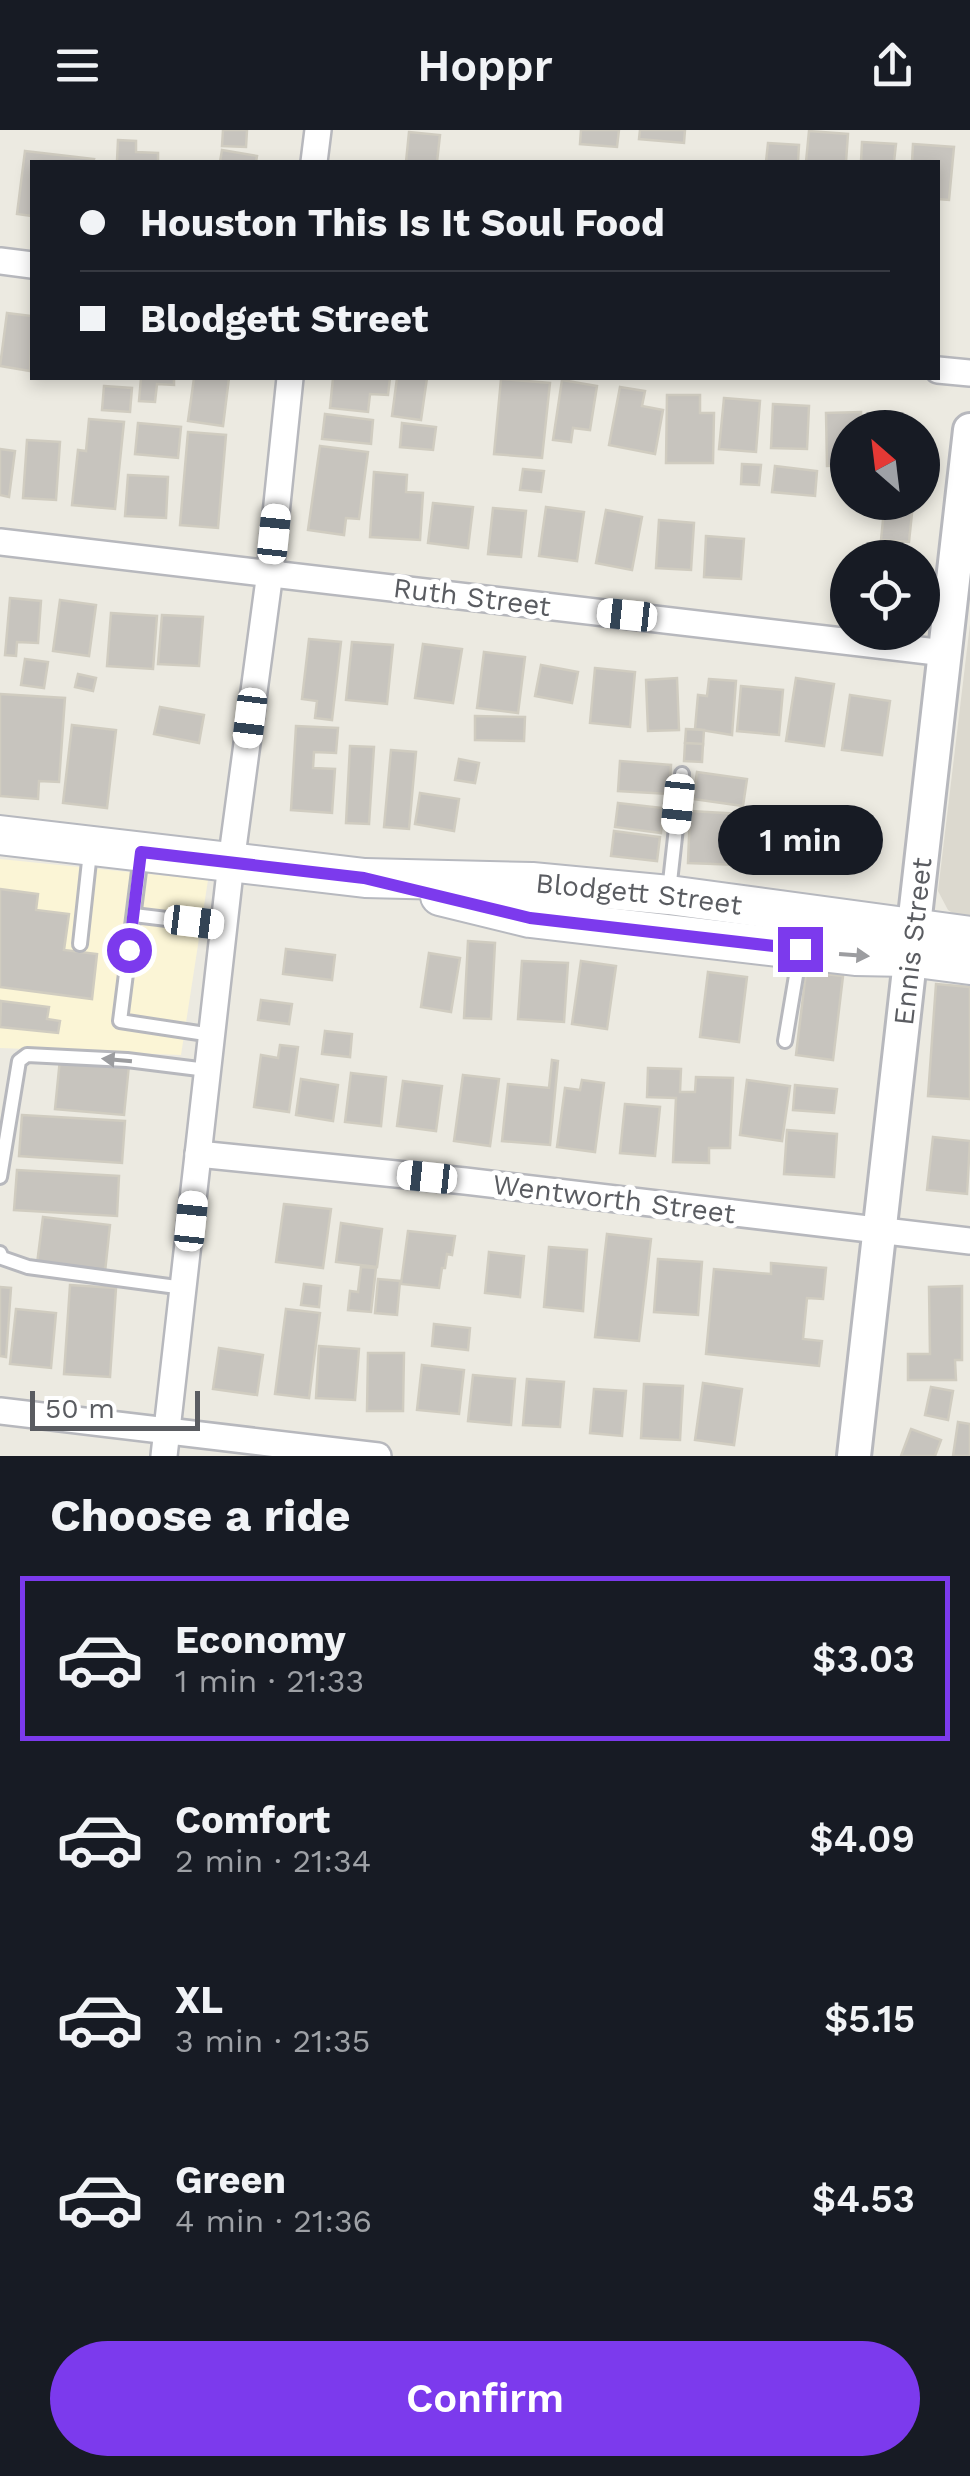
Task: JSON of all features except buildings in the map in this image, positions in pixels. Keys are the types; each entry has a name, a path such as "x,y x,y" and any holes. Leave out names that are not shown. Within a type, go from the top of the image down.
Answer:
{"main road":[{"name":"Blodgett Street","path":"0,835 364,878 532,882 668,895 911,943 970,965"},
{"name":"Blodgett Street","path":"364,878 530,918 800,949 970,936"}],"street":[{"path":"314,160 318,130"},
{"path":"0,261 30,264"},
{"path":"940,370 970,373"},
{"path":"166,1444 230,864 270,572 290,380"},
{"name":"Ennis Street","path":"854,1456 945,652 964,537 970,430"},
{"name":"Ruth Street","path":"0,542 945,652"},
{"name":"Wentworth Street","path":"198,1154 466,1180 970,1241"},
{"path":"0,1411 166,1444 378,1456"}],"lane":[{"path":"668,895 682,774"},
{"path":"80,944 90,846"},
{"path":"141,852 120,1021 212,1035"},
{"path":"134,915 224,926"},
{"path":"785,1041 800,949"},
{"path":"0,1177 19,1061 27,1055 126,1060 208,1070"},
{"path":"0,1253 2,1258 28,1267 184,1288"}],"shaded area":[{"path":"970,624 970,919 948,910 938,891"},
{"path":"0,859 208,880 181,1055 0,1048"}],"route":[{"path":"129,950 141,852 364,878 530,918 800,949"}]}
